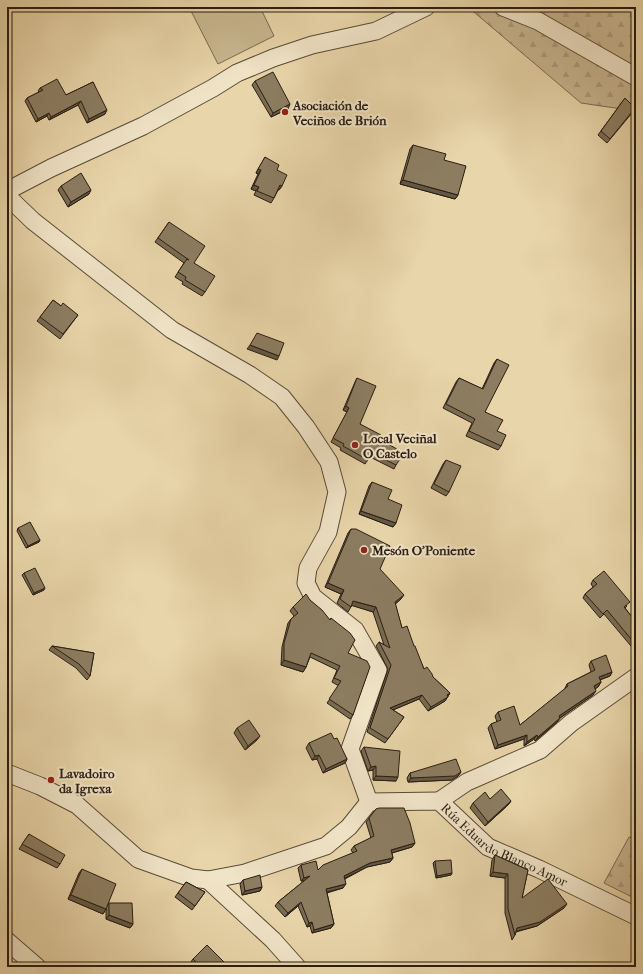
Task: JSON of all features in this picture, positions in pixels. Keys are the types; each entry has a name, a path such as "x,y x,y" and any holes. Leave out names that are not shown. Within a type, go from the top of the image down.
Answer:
{"street":[{"path":"7,191 51,168 143,126 213,88 237,73 273,58 312,45 376,31 426,7"},
{"path":"503,7 538,21 636,77"},
{"path":"7,196 33,221 172,330 250,375 282,397 306,427 329,462 337,492 328,532 308,568 306,583 313,596 355,630 378,670 350,750 369,802 349,827 326,846 245,873 208,880 191,878 138,859 77,805 40,786 7,773"},
{"path":"439,801 467,782 540,750 572,723 636,677"},
{"name":"Rúa Eduardo Blanco Amor","path":"369,802 439,801 488,847 539,869 636,916"},
{"path":"208,880 274,940 297,967"},
{"path":"7,941 37,967"}],"green space":[{"path":"189,7 260,7 274,36 218,64"},
{"path":"468,7 636,7 636,111 581,103"},
{"path":"629,837 636,838 636,899 604,883"}],"building":[{"path":"273,72 290,104 273,113 255,81"},
{"path":"57,79 66,95 93,82 107,110 89,119 81,101 51,117 49,113 38,119 27,98 43,90 40,88"},
{"path":"625,98 635,108 610,139 601,131"},
{"path":"413,145 446,154 444,160 466,166 458,195 403,180"},
{"path":"265,157 279,165 277,170 287,175 274,198 257,191 259,187 254,185 261,170 258,169"},
{"path":"81,173 91,190 71,202 61,186"},
{"path":"169,222 205,246 194,263 215,276 205,292 185,280 186,277 178,272 187,259 189,260 158,238"},
{"path":"53,300 61,306 63,303 78,315 63,334 40,317"},
{"path":"257,333 284,343 279,356 250,345"},
{"path":"497,359 509,365 485,412 503,420 497,431 506,435 501,446 469,431 475,419 446,404 459,378 483,389"},
{"path":"357,378 376,386 360,424 381,435 379,439 404,453 396,465 372,453 368,460 343,446 344,444 333,438 349,408 346,406"},
{"path":"446,460 461,466 449,492 434,484"},
{"path":"372,482 392,490 388,499 402,505 396,523 361,511"},
{"path":"30,522 40,540 28,546 18,528"},
{"path":"351,529 356,529 390,546 380,569 404,595 395,602 402,628 407,626 424,669 427,667 433,677 450,693 447,695 448,697 431,707 422,695 390,708 404,717 388,739 370,728 391,665 379,642 390,648 376,607 353,601 351,607 340,599 344,590 328,583"},
{"path":"35,568 45,588 34,593 24,573"},
{"path":"604,571 630,602 624,607 636,622 636,645 607,610 603,614 585,594 597,584 593,580"},
{"path":"306,594 330,620 331,618 350,633 355,640 348,653 367,661 370,667 353,715 329,699 341,681 334,678 340,666 311,653 306,667 284,660 284,643 291,619 298,613 293,607"},
{"path":"52,646 94,653 90,676 79,664"},
{"path":"606,655 612,672 599,677 601,682 594,686 596,691 559,716 560,718 538,737 537,735 527,742 527,735 498,745 491,724 501,720 498,712 514,706 520,725 568,686 567,684 595,670 591,661"},
{"path":"249,720 260,736 248,746 237,728"},
{"path":"331,733 334,739 337,738 347,759 326,769 319,755 315,756 309,743"},
{"path":"364,747 400,751 398,777 376,776 376,766 371,767"},
{"path":"456,759 461,772 455,776 411,778 410,773"},
{"path":"501,789 511,801 488,822 473,803 485,792 490,799"},
{"path":"404,808 410,823 415,843 391,850 393,858 370,863 344,876 346,884 326,889 334,924 314,930 312,922 309,923 301,902 288,913 278,902 310,876 304,878 301,865 316,861 318,870 323,865 357,851 354,846 374,836 369,818 376,809"},
{"path":"29,834 65,855 60,864 22,844"},
{"path":"495,855 528,870 522,898 548,879 567,904 540,922 517,928 515,935 508,909 508,874 493,872"},
{"path":"451,860 452,873 437,876 435,861"},
{"path":"82,869 116,884 106,909 71,895"},
{"path":"260,875 262,887 245,891 243,880"},
{"path":"186,882 205,892 195,906 178,893"},
{"path":"109,903 132,903 133,924 109,915"},
{"path":"207,945 225,963 222,967 201,967 193,959"}],"place":[{"name":"Asociación de Veciños de Brión","path":"285,112"},
{"name":"Local Veciñal O Castelo","path":"355,445"},
{"name":"Mesón O'Poniente","path":"364,550"},
{"name":"Lavadoiro da Igrexa","path":"51,780"}]}
